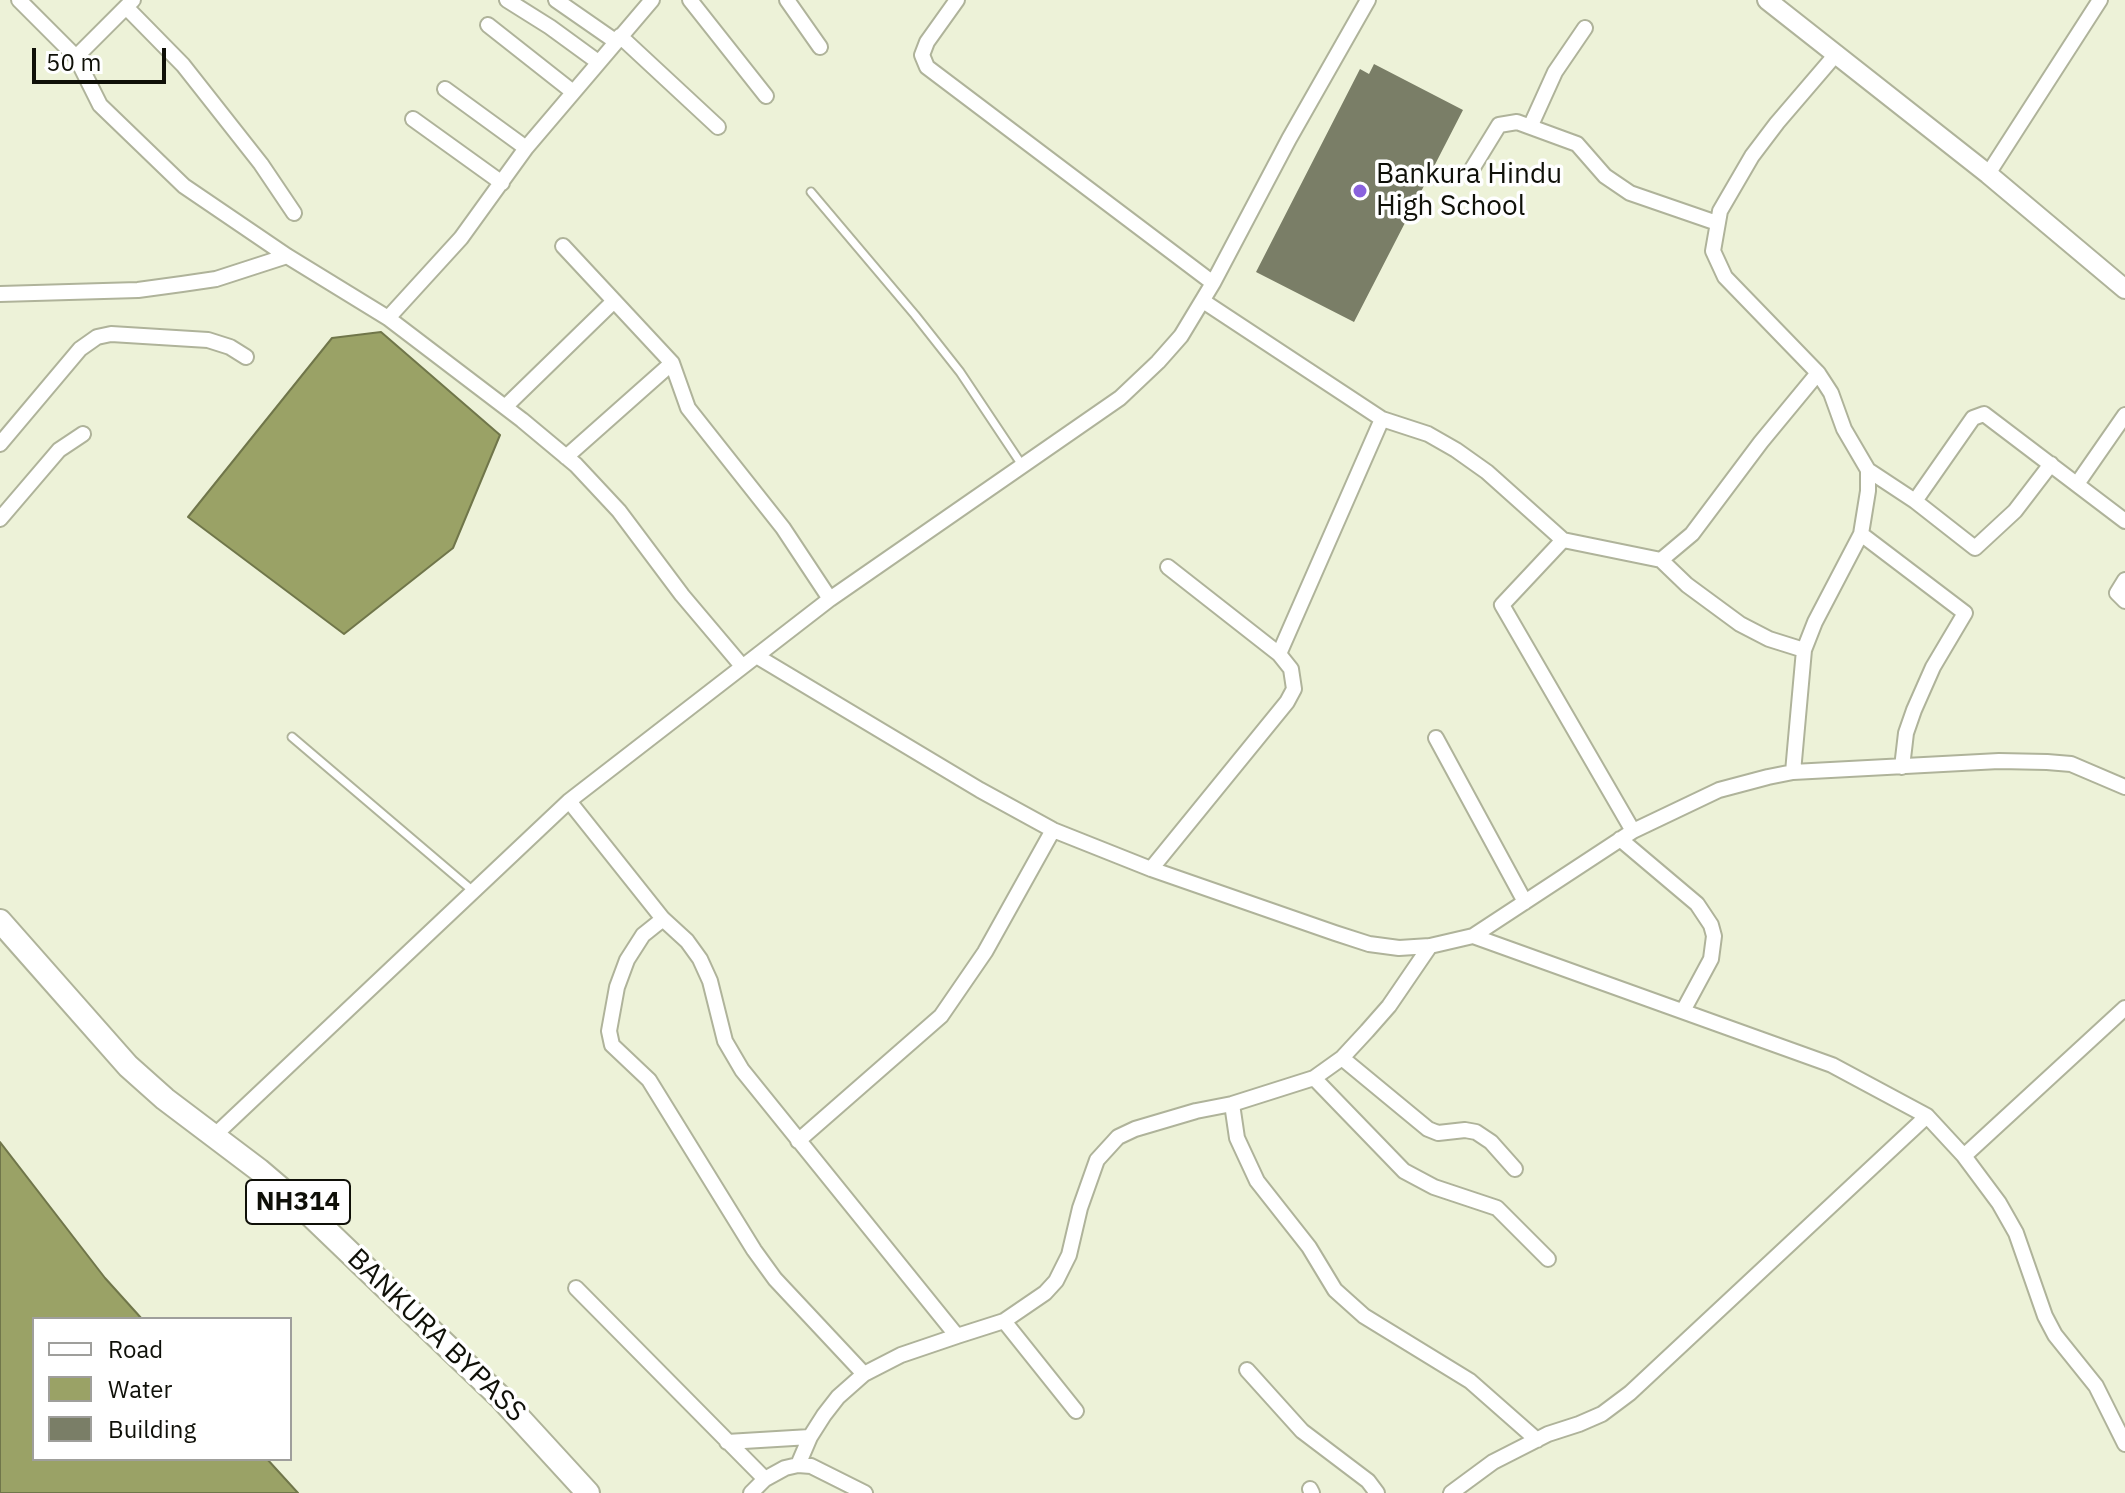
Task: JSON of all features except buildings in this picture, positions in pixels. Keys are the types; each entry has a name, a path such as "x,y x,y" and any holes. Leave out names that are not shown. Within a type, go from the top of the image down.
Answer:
{"highway":[{"name":"BANKURA BYPASS","path":"0,921 128,1066 165,1099 215,1135 300,1205 510,1407 588,1493"}],"street":[{"path":"19,0 76,57 100,105 184,186 287,256 388,318 566,457 619,511 682,595 742,666"},
{"path":"507,0 598,62"},
{"path":"556,0 618,39 718,127"},
{"path":"388,318 461,238 526,148 652,0"},
{"path":"690,0 766,96"},
{"path":"787,0 820,47"},
{"path":"957,0 924,49 923,61 927,67 1213,283"},
{"path":"215,1135 569,801 830,599 1120,398 1181,336 1203,301 1289,139 1368,0"},
{"path":"1767,0 1988,174 2125,289"},
{"path":"1988,174 2100,0"},
{"path":"76,57 129,4 183,65 261,164 294,213"},
{"path":"488,25 573,92"},
{"path":"1531,125 1555,72 1585,28"},
{"path":"1837,53 1752,156 1720,211 1713,251 1725,277 1818,373 1836,403 1844,429 1868,470 1915,501 1975,548 2015,511 2051,464"},
{"path":"445,89 526,148"},
{"path":"413,119 502,183"},
{"path":"1472,169 1499,125 1508,122 1531,125 1577,144 1605,176 1630,193 1717,223"},
{"path":"563,246 672,363 688,408 783,528 830,599"},
{"path":"0,294 125,290 182,284 216,279 287,256"},
{"path":"505,407 614,301"},
{"path":"1203,301 1382,419 1428,434 1456,450 1487,472 1563,540 1661,560 1687,585 1740,624 1769,639 1804,650"},
{"path":"0,444 80,349 97,337 111,334 208,340 230,347 246,357"},
{"path":"566,457 672,363"},
{"path":"1661,560 1692,534 1818,373"},
{"path":"1915,501 1973,418 1984,414 2125,521"},
{"path":"2077,484 2125,415"},
{"path":"1279,654 1382,419"},
{"path":"0,519 59,450 83,434"},
{"path":"1793,772 1804,650 1815,622 1861,534 1868,470"},
{"path":"1861,534 1965,613 1933,667 1914,710 1906,733 1902,767"},
{"path":"1563,540 1502,605 1626,835 1697,904 1711,925 1714,936 1711,959 1683,1011"},
{"path":"1151,869 1287,702 1294,689 1291,669 1279,654 1168,567"},
{"path":"2125,580 2117,593 2125,601"},
{"path":"758,657 980,790 1053,830 1151,869 1369,944 1399,948 1430,946 1473,936 1626,835 1719,790 1793,772 1999,761 2047,762 2080,767 2125,787"},
{"path":"1436,738 1525,902"},
{"path":"569,801 663,919 687,941 700,959 710,981 731,1055 957,1336"},
{"path":"798,1141 941,1016 985,952 1053,830"},
{"path":"663,919 643,935 627,960 614,1002 609,1031 612,1045 649,1080 775,1279 864,1374"},
{"path":"1473,936 1832,1065 1927,1116 1964,1156 1999,1203 2016,1233 2045,1316 2055,1335 2096,1386 2125,1444"},
{"path":"798,1465 810,1437 838,1397 864,1374 901,1355 1004,1321 1045,1293 1064,1271 1080,1208 1097,1160 1118,1137 1135,1129 1232,1104 1314,1078 1342,1058 1389,1006 1430,946"},
{"path":"1964,1156 2125,1008"},
{"path":"1342,1058 1428,1129 1438,1133 1476,1132 1491,1142 1515,1169"},
{"path":"1314,1078 1404,1171 1434,1187 1497,1208 1548,1259"},
{"path":"1232,1104 1237,1138 1257,1181 1309,1247 1335,1290 1364,1316 1470,1381 1537,1440"},
{"path":"1451,1493 1493,1462 1537,1440 1602,1414 1630,1393 1927,1116"},
{"path":"576,1288 765,1479"},
{"path":"1004,1321 1076,1411"},
{"path":"1247,1370 1302,1431 1368,1481 1377,1493"},
{"path":"727,1442 810,1437"},
{"path":"751,1493 765,1479 798,1465 811,1466 865,1493"}],"lane":[{"path":"811,192 960,372 1023,466"},
{"path":"292,737 473,891"}],"water":[{"path":"381,332 500,435 453,548 344,634 188,517 332,338"},
{"path":"0,1142 105,1278 140,1317 32,1317 32,1461 269,1461 298,1493 0,1493"}],"place":[{"name":"Bankura Hindu High School","path":"1360,191"}]}
